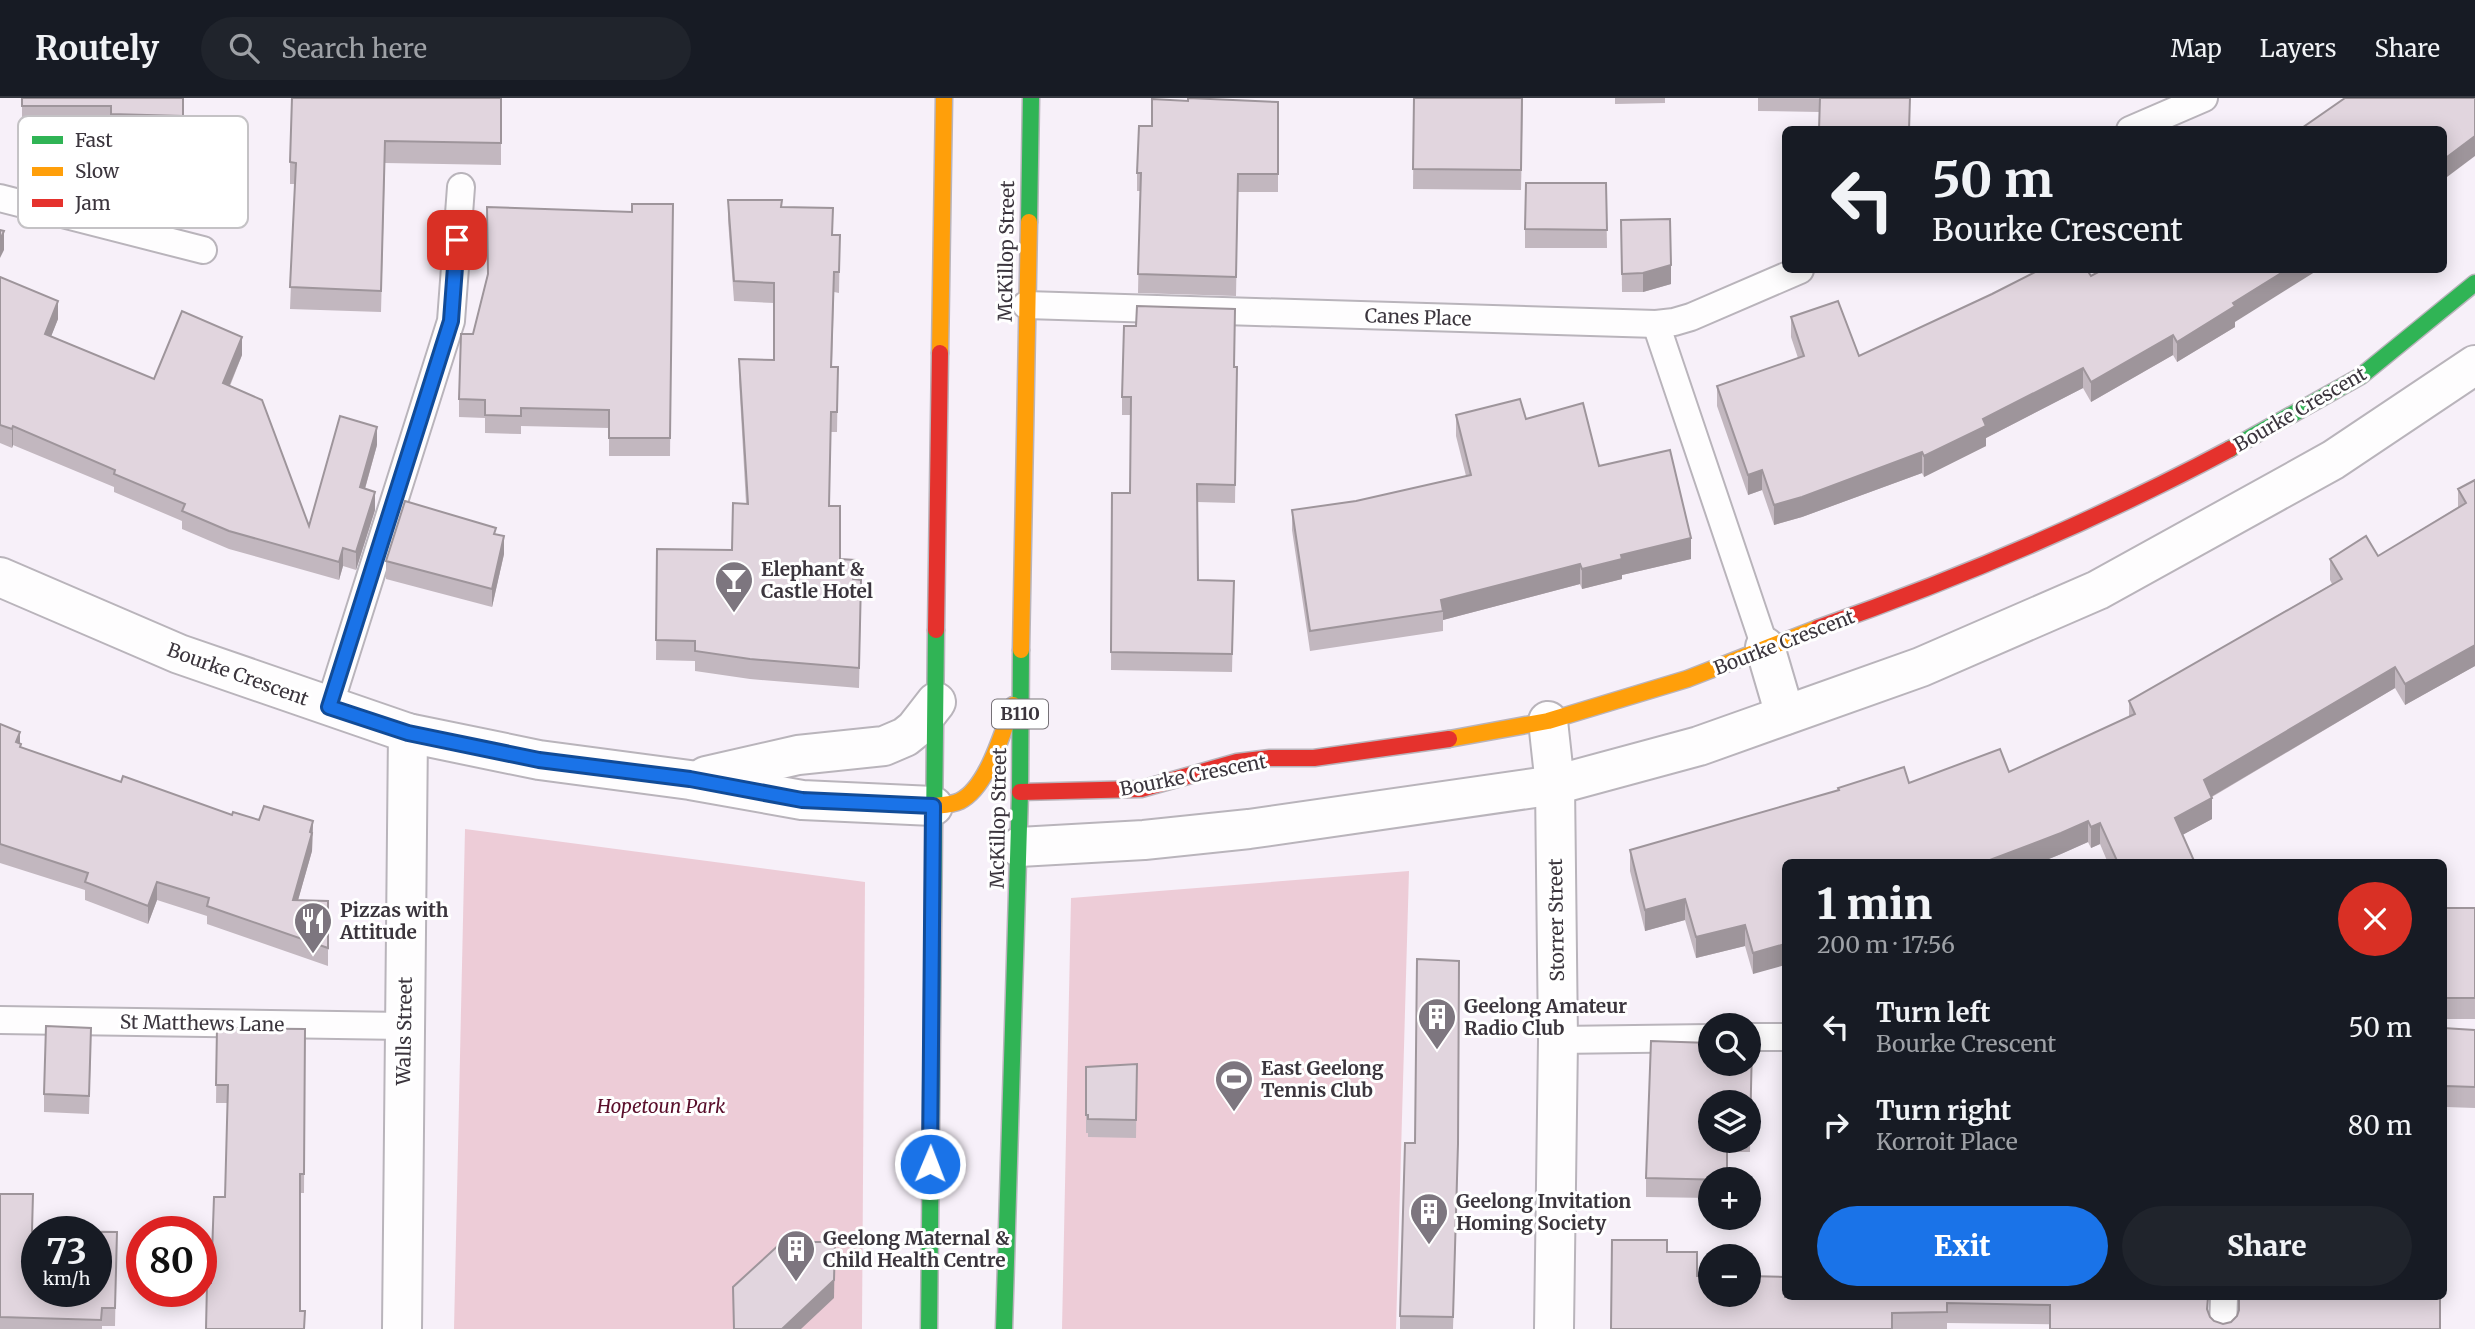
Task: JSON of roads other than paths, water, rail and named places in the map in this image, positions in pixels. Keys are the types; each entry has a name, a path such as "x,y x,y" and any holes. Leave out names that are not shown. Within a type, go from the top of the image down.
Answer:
{"main road":[{"path":"929,1329 933,806 944,98"},
{"name":"McKillop Street","path":"1004,1329 1019,848 1031,98"},
{"name":"Bourke Crescent","path":"1020,792 1141,789 1237,762 1270,758 1314,758 1473,736 1548,721 1688,679 1765,647 1924,590 2052,537 2191,470 2361,376 2475,283"},
{"path":"933,806 959,802 975,788 991,758 1020,687"}],"street":[{"path":"1019,848 1144,840 1249,829 1555,785 1699,746 1920,667 2098,590 2333,460 2475,365"},
{"name":"Bourke Crescent","path":"0,577 179,654 408,733 539,760 690,779 802,800 933,806"},
{"path":"1765,647 1785,715"},
{"name":"Bourke Crescent","path":"690,779 798,755 884,746 905,737 915,729 936,702"},
{"name":"Storrer Street","path":"1548,721 1555,785 1558,1040 1554,1329"},
{"name":"Walls Street","path":"402,1329 408,733"}],"lane":[{"path":"2139,126 2204,98"},
{"path":"329,707 451,321 461,187"},
{"path":"0,198 18,203"},
{"path":"117,228 203,250"},
{"name":"Canes Place","path":"1026,305 1656,324 1691,317 1793,273"},
{"path":"1656,324 1765,647"},
{"name":"St Matthews Lane","path":"0,1020 404,1026"},
{"path":"1761,1037 1782,1037"},
{"path":"1558,1040 1698,1038"},
{"path":"2223,1329 2224,1300"}],"place":[{"name":"Elephant & Castle Hotel","path":"734,614"},
{"name":"Pizzas with Attitude","path":"313,955"},
{"name":"Geelong Amateur Radio Club","path":"1437,1051"},
{"name":"East Geelong Tennis Club","path":"1234,1113"},
{"name":"Geelong Invitation Homing Society","path":"1429,1246"},
{"name":"Geelong Maternal & Child Health Centre","path":"796,1283"}],"park label":[{"name":"Hopetoun Park","path":"661,1106"}]}
